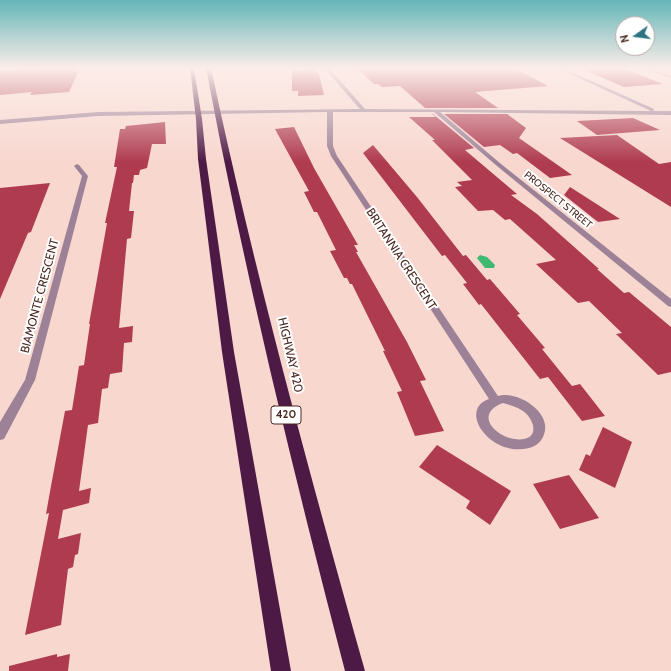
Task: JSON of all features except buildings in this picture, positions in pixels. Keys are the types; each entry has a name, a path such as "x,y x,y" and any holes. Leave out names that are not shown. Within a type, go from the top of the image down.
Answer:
{"highway":[{"path":"196,99 202,159 228,352 282,671"},
{"name":"HIGHWAY 420","path":"214,99 225,157 292,440 355,671"}],"street":[{"path":"354,99 364,110"},
{"path":"629,99 671,118"},
{"name":"BRITANNIA CRESCENT","path":"330,110 330,146 334,156 495,400"},
{"path":"0,122 84,115 242,111 434,110 671,113"},
{"name":"PROSPECT STREET","path":"434,110 505,170 671,304"},
{"name":"BIAMONTE CRESCENT","path":"1,431 30,380 85,176 77,166"},
{"path":"495,400 513,400 522,404 533,412 540,426 536,439 529,443 520,445 508,444 498,440 488,432 483,424 482,414 485,407 495,400"}],"shaded area":[{"path":"480,255 487,257 495,265 494,268 485,268 477,258"}]}
